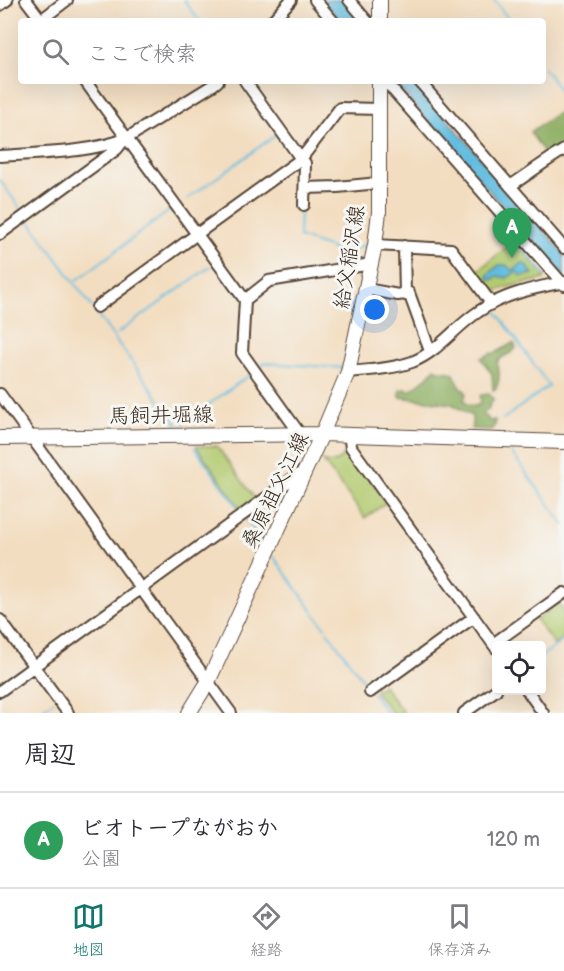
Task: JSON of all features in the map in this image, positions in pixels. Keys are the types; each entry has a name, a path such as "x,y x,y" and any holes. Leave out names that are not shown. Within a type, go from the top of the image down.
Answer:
{"main road":[{"path":"380,0 380,18"},
{"name":"給父稲沢線","path":"322,434 348,372 375,244 379,212 379,84"},
{"name":"馬飼井堀線","path":"0,438 322,434"},
{"name":"桑原祖父江線","path":"189,713 208,682 322,434 564,442"}],"street":[{"path":"0,5 7,0"},
{"path":"26,0 40,18"},
{"path":"44,18 68,0"},
{"path":"275,18 291,0"},
{"path":"315,0 330,18"},
{"path":"349,0 364,18"},
{"path":"87,84 244,300 242,353 300,434"},
{"path":"0,156 74,150 118,142 214,84"},
{"path":"247,84 305,163 304,205"},
{"path":"348,372 411,362 430,351 491,303 509,295 563,283 388,84"},
{"path":"422,84 564,248"},
{"path":"97,307 301,159 340,108 379,110"},
{"path":"0,234 117,149 127,138"},
{"path":"510,186 564,150"},
{"path":"304,188 379,183"},
{"path":"375,244 451,249 491,303"},
{"path":"404,246 405,295"},
{"path":"244,300 269,281 371,264"},
{"path":"366,289 398,295 409,293 430,351"},
{"path":"0,394 231,713"},
{"path":"349,435 351,447 492,642"},
{"path":"0,691 306,469"},
{"path":"502,641 564,593"},
{"path":"370,692 474,617"},
{"path":"0,620 68,713"},
{"path":"464,713 492,693"},
{"path":"530,695 543,713"}],"green space":[{"path":"564,109 564,147 547,157 530,132"},
{"path":"514,241 545,275 544,279 488,293 474,274"},
{"path":"513,343 516,348 497,362 499,379 496,389 493,390 492,374 481,358 494,354"},
{"path":"435,368 454,374 460,387 466,393 464,400 468,405 476,406 481,403 481,395 489,394 494,400 488,410 482,414 490,421 495,420 495,425 491,430 472,429 472,416 452,404 400,397 400,390 410,391"},
{"path":"196,446 217,446 256,500 242,511"},
{"path":"348,448 387,502 365,518 323,461 338,460"},
{"path":"558,603 564,611 564,638 554,645 536,620"},
{"path":"383,685 402,713 392,713 375,691"}],"water":[{"path":"322,0 343,0 358,18 338,18"},
{"path":"396,84 417,84 564,254 564,276"},
{"path":"522,263 533,274 522,276 516,272 507,278 498,276 491,280 488,278 488,275 499,265 506,265 512,270"}],"waterway":[{"path":"184,0 197,18"},
{"path":"494,0 508,18"},
{"path":"546,71 564,96"},
{"path":"187,199 276,135"},
{"path":"0,180 22,211"},
{"path":"300,207 299,237 345,253 370,243"},
{"path":"77,280 173,208"},
{"path":"492,214 545,275"},
{"path":"28,219 92,307"},
{"path":"118,333 211,266"},
{"path":"494,308 549,386 503,419"},
{"path":"94,310 177,424"},
{"path":"258,369 265,363 345,368"},
{"path":"182,424 252,373"},
{"path":"195,448 240,510"},
{"path":"511,452 564,525"},
{"path":"246,519 264,544"},
{"path":"273,556 325,628"},
{"path":"327,631 368,687"},
{"path":"546,653 564,640"},
{"path":"373,693 387,713"},
{"path":"37,713 54,701"}],"place":[{"name":"ビオトープながおか","path":"512,258"}]}
